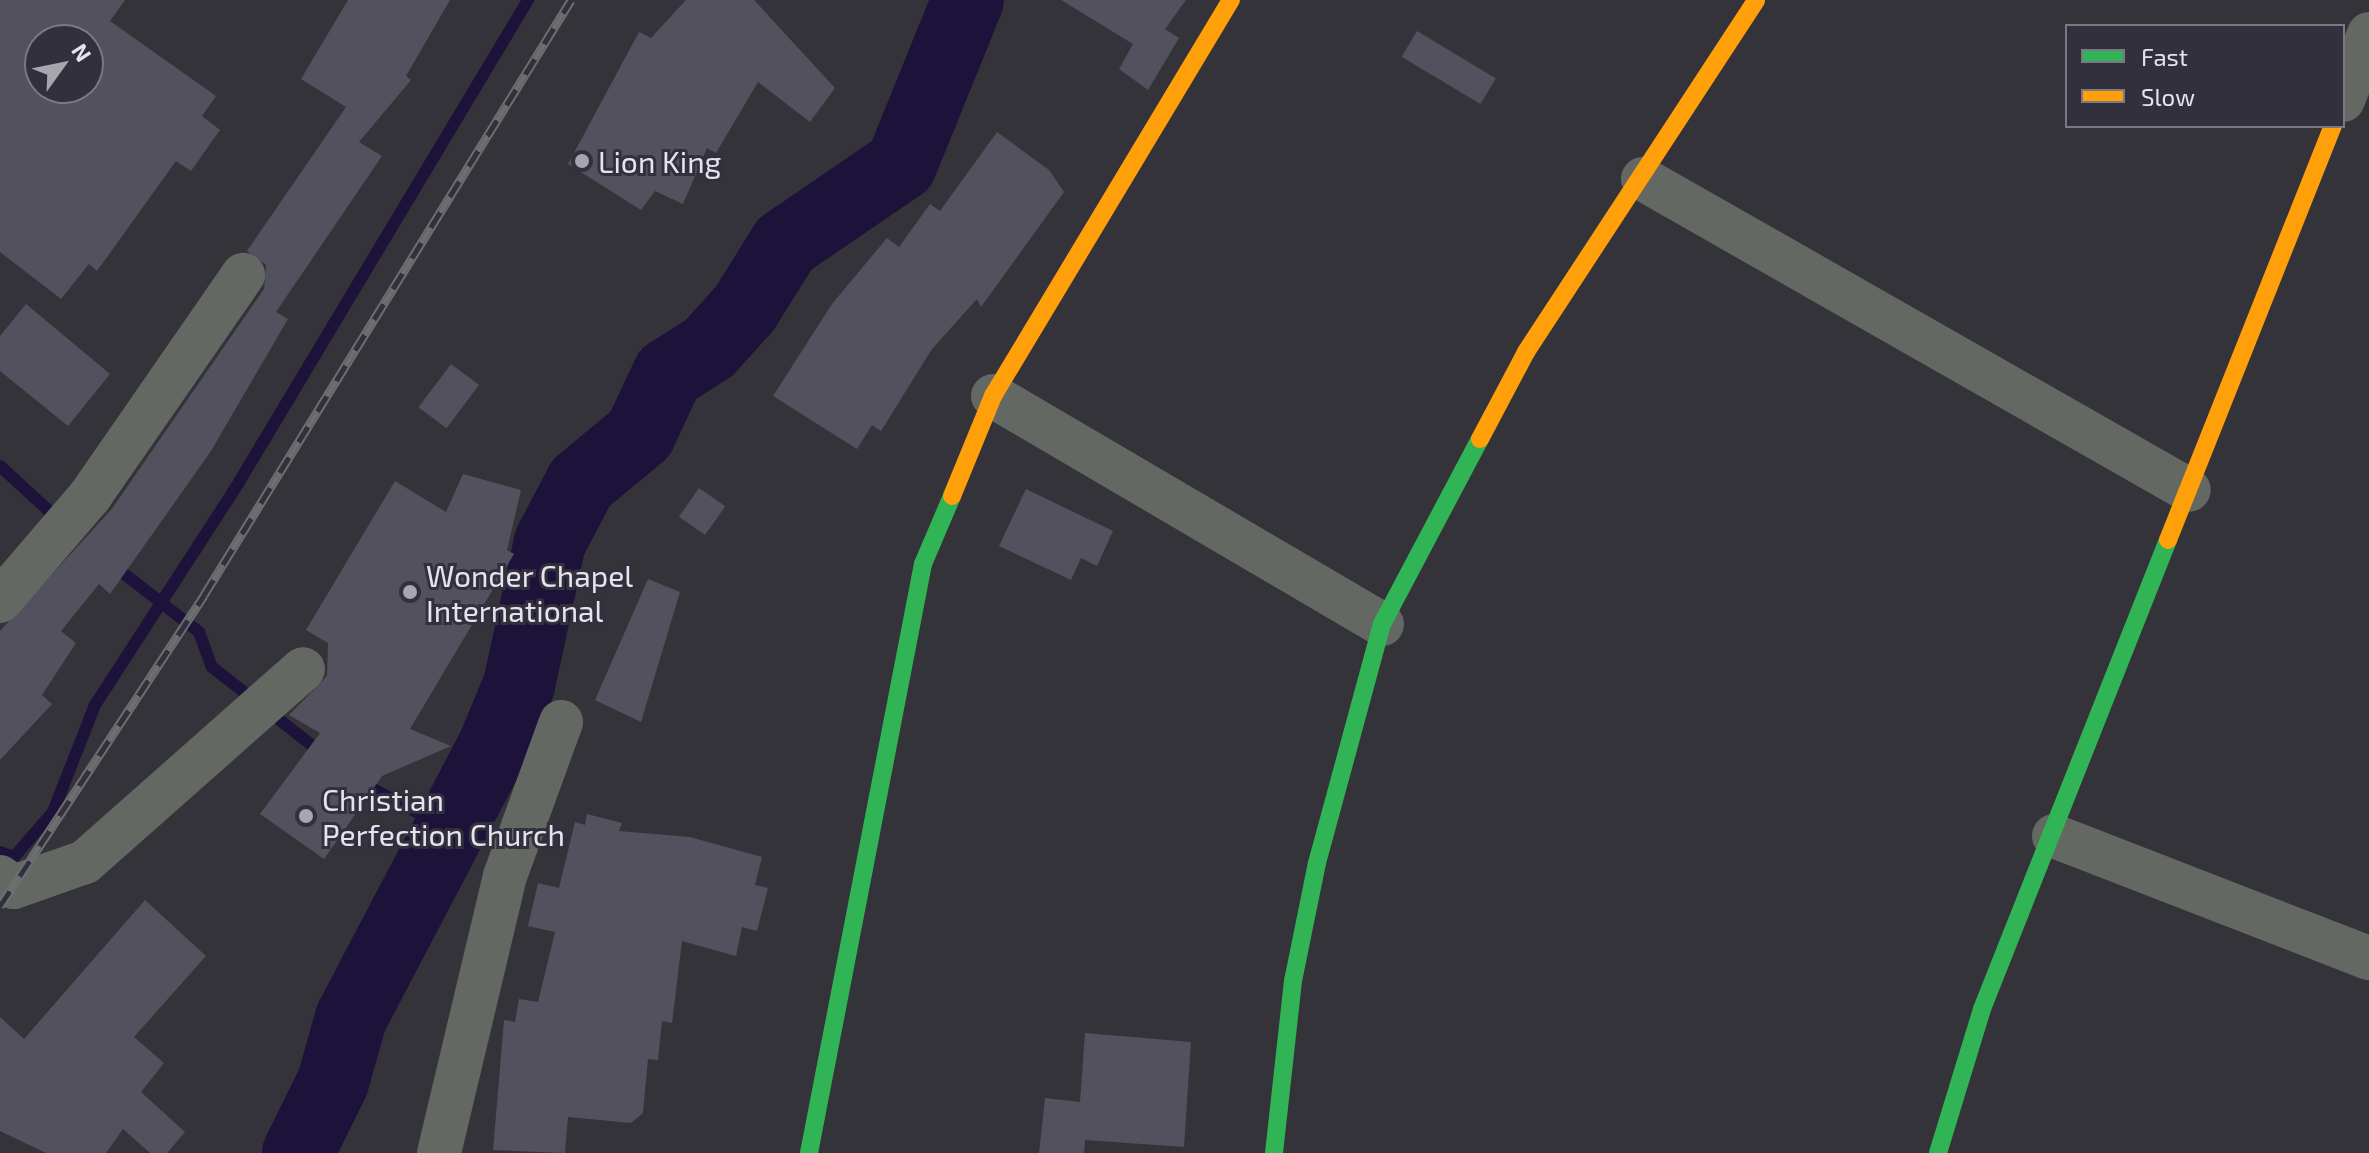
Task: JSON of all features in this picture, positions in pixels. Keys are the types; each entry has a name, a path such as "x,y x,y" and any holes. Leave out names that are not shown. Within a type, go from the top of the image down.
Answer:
{"street":[{"path":"809,1153 923,564 993,396 1231,0"},
{"path":"1274,1153 1293,981 1317,863 1382,624 1526,352 1643,179 1756,0"},
{"path":"2345,95 2369,34"},
{"path":"1938,1153 1982,1009 2054,836 2332,128"},
{"path":"1643,179 2189,490"},
{"path":"0,601 90,496 243,275"},
{"path":"993,396 1382,624"},
{"path":"0,877 14,887 85,862 303,669"},
{"path":"439,1153 505,876 561,722"},
{"path":"2054,836 2369,958"}],"building":[{"path":"0,0 125,0 110,21 216,96 202,116 220,130 191,171 176,161 97,271 89,264 61,299 0,252"},
{"path":"348,0 450,0 406,76 411,80 359,142 382,156 276,312 288,319 211,451 110,594 99,584 61,631 76,643 42,695 52,704 0,760 0,631 111,510 264,289 266,265 247,251 346,107 301,79"},
{"path":"686,0 754,0 835,88 810,122 758,82 716,153 707,148 683,204 655,191 641,210 568,164 639,32 651,38"},
{"path":"1061,0 1186,0 1165,29 1179,38 1148,90 1119,69 1133,44"},
{"path":"1417,31 1496,78 1480,104 1402,57"},
{"path":"997,132 1049,170 1064,192 981,307 977,299 932,349 881,431 872,425 857,449 773,396 832,304 887,238 899,247 930,204 940,211"},
{"path":"26,304 110,374 68,426 0,371 0,336"},
{"path":"451,364 479,385 446,428 419,407"},
{"path":"463,474 521,490 507,550 514,554 410,729 451,746 382,776 324,859 260,814 320,733 289,715 327,676 328,643 306,630 395,481 446,512"},
{"path":"699,488 725,506 705,535 679,517"},
{"path":"1026,489 1113,531 1097,566 1081,558 1071,580 999,546"},
{"path":"648,579 680,592 641,722 595,700"},
{"path":"587,814 622,823 619,831 690,837 762,857 755,885 768,888 757,931 742,927 736,956 682,941 672,1023 662,1021 658,1060 648,1059 643,1113 631,1123 568,1117 565,1153 493,1150 504,1020 515,1022 519,999 538,1002 555,932 528,926 538,883 559,888 575,822 585,825"},
{"path":"145,900 206,956 134,1037 164,1063 141,1092 185,1132 167,1153 150,1153 123,1129 106,1153 46,1153 0,1131 0,1017 24,1039"},
{"path":"1085,1033 1191,1042 1184,1147 1085,1140 1084,1153 1039,1153 1045,1098 1080,1102"}],"waterway":[{"path":"0,852 14,857 53,812 95,705 239,482 528,0"},
{"path":"298,1153 333,1082 351,1018 492,750 519,685 550,542 581,483 640,434 668,374 709,348 745,308 785,244 901,165 968,0"},
{"path":"0,466 60,521"},
{"path":"114,566 199,632 212,667 323,754"},
{"path":"360,782 452,831"}],"railway":[{"path":"0,906 204,595 571,0"}],"traffic: fast":[{"path":"1274,1153 1293,981 1317,863 1382,624 1480,439"},
{"path":"809,1153 923,564 952,496"},
{"path":"1938,1153 1982,1009 2168,540"}],"traffic: slow":[{"path":"952,496 993,396 1231,0"},
{"path":"1480,439 1526,352 1756,0"},
{"path":"2168,540 2332,128"}],"place":[{"name":"Lion King","path":"582,161"},
{"name":"Wonder Chapel International","path":"410,592"},
{"name":"Christian Perfection Church","path":"306,816"}]}
